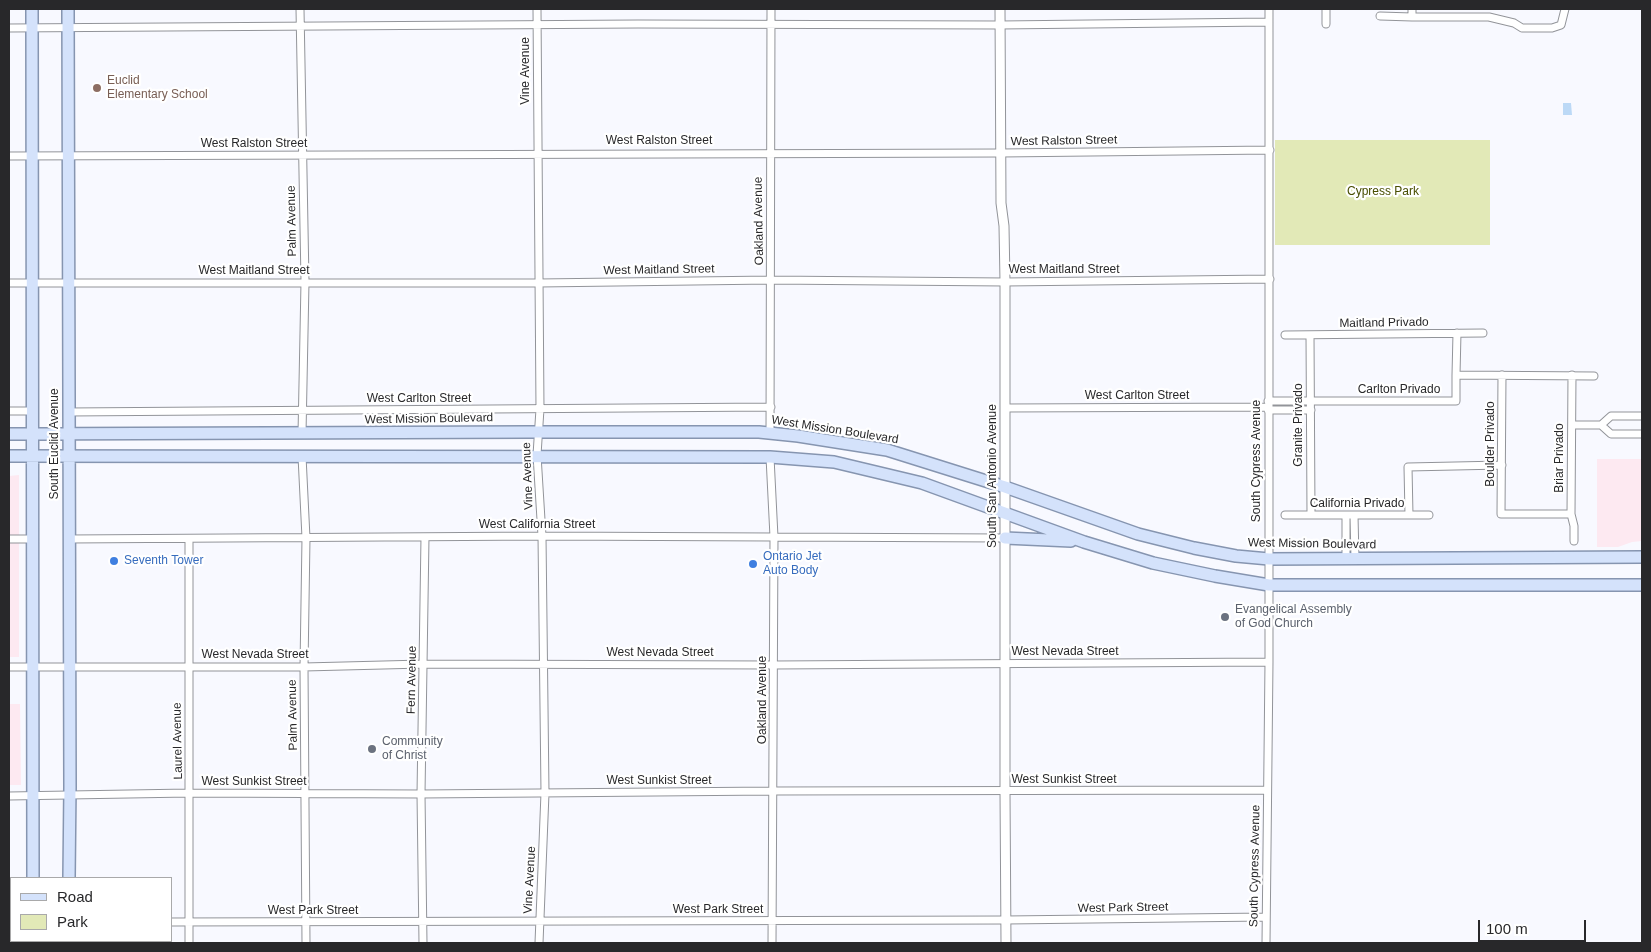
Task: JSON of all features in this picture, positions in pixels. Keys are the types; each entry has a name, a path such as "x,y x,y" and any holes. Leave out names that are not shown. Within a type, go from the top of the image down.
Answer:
{"main road":[{"name":"South Euclid Avenue","path":"32,9 34,877"},
{"name":"South Euclid Avenue","path":"68,9 69,877"},
{"name":"West Mission Boulevard","path":"9,434 759,432 888,450 1005,487 1138,534 1194,548 1269,559 1642,557"},
{"path":"9,456 770,457 834,462 922,483 1084,542 1153,563 1269,585 1642,585"},
{"path":"1005,538 1084,542"}],"street":[{"name":"Palm Avenue","path":"300,9 305,282 302,434"},
{"name":"Vine Avenue","path":"537,9 540,409 537,456 542,536 545,793 539,943"},
{"name":"Oakland Avenue","path":"770,434 771,9"},
{"name":"South San Antonio Avenue","path":"1000,9 1001,203 1004,226 1006,408 1004,792 1006,943"},
{"name":"South Cypress Avenue","path":"1266,943 1269,662 1269,9"},
{"path":"1326,9 1326,24"},
{"path":"1412,9 1412,17"},
{"path":"1380,16 1489,16 1526,28 1552,28 1561,24 1565,9"},
{"path":"9,28 771,24 1000,25 1269,22"},
{"name":"West Ralston Street","path":"9,156 770,152 1001,153 1270,150"},
{"name":"West Maitland Street","path":"9,283 539,283 771,280 1005,282 1270,279"},
{"path":"1456,375 1457,333"},
{"name":"Maitland Privado","path":"1286,336 1483,333"},
{"name":"Granite Privado","path":"1310,335 1311,515"},
{"name":"Carlton Privado","path":"1268,406 1311,401 1456,401 1456,375 1594,376"},
{"name":"Boulder Privado","path":"1502,375 1501,514 1571,514"},
{"name":"Briar Privado","path":"1572,375 1571,514 1574,526 1574,541"},
{"name":"West Carlton Street","path":"68,412 771,406"},
{"path":"1268,406 1311,410"},
{"name":"West Carlton Street","path":"1006,408 1268,406"},
{"path":"9,411 33,411"},
{"path":"1572,425 1601,425 1611,416 1642,416"},
{"path":"1601,425 1611,434 1642,434"},
{"name":"Palm Avenue","path":"302,456 306,538 304,667 306,943"},
{"name":"Oakland Avenue","path":"770,457 774,537 772,943"},
{"path":"1409,515 1408,467 1502,465"},
{"name":"California Privado","path":"1285,515 1429,515"},
{"path":"1346,515 1351,559"},
{"path":"1351,559 1354,515"},
{"name":"West California Street","path":"69,539 542,536 1005,538"},
{"name":"Fern Avenue","path":"423,943 421,794 425,537"},
{"name":"Laurel Avenue","path":"189,538 189,943"},
{"path":"9,539 33,539"},
{"name":"West Nevada Street","path":"9,667 1269,662"},
{"name":"West Sunkist Street","path":"9,796 189,793 421,794 1267,790"},
{"name":"West Park Street","path":"172,922 1006,920 1266,917"}],"shaded area":[{"path":"1597,459 1642,459 1642,541 1618,547 1597,547"},
{"path":"19,475 19,657 9,657 9,476"},
{"path":"9,704 20,704 21,785 9,785"}],"green space":[{"name":"Cypress Park","path":"1275,140 1490,140 1490,245 1275,245"}],"water":[{"path":"1563,103 1571,103 1572,115 1563,115"}],"place":[{"name":"Euclid Elementary School","path":"97,88"},
{"name":"Seventh Tower","path":"114,561"},
{"name":"Ontario Jet Auto Body","path":"753,564"},
{"name":"Evangelical Assembly of God Church","path":"1225,617"},
{"name":"Community of Christ","path":"372,749"}]}
